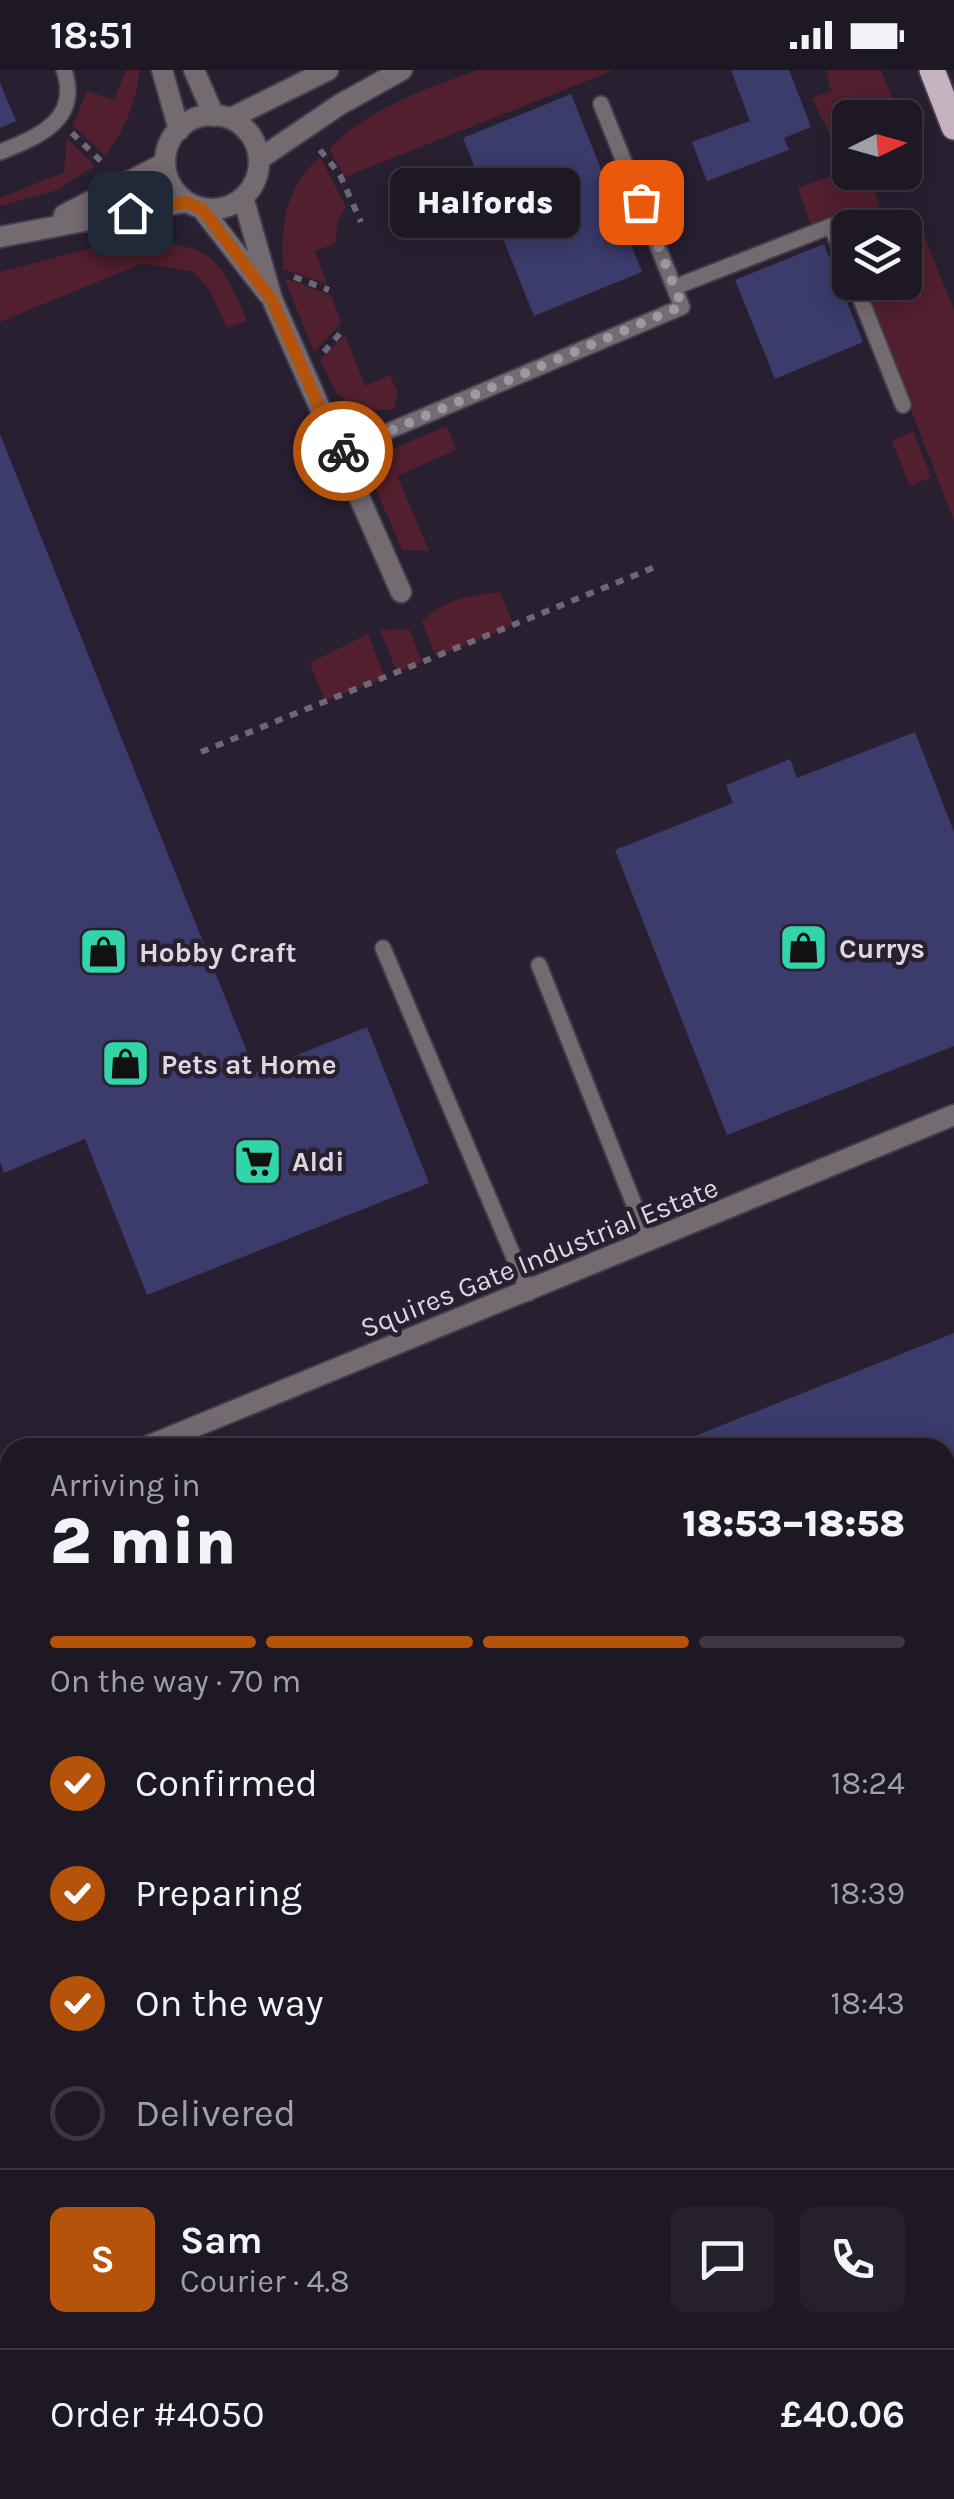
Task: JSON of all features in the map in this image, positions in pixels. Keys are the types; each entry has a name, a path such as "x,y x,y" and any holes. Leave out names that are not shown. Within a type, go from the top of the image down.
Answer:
{"main road":[{"path":"932,70 954,127"}],"street":[{"path":"162,70 179,130"},
{"path":"0,237 40,226 194,205 231,205 243,197 256,181 261,158 252,136 223,117 194,70"},
{"path":"272,300 194,205 169,182 164,164 166,146 179,130 223,117 328,70"},
{"path":"261,158 402,70"},
{"path":"40,226 164,164"},
{"path":"243,197 272,300 401,592"},
{"name":"Squires Gate Industrial Estate","path":"168,1438 954,1114"}],"lane":[{"path":"0,152 46,134 59,121 68,100 64,70"},
{"path":"339,452 682,306 602,104"},
{"path":"674,287 832,228"},
{"path":"861,300 903,405"},
{"path":"383,948 529,1292"},
{"path":"539,965 649,1242"}],"path":[{"path":"59,121 125,184"},
{"path":"304,129 340,175 361,222"},
{"path":"200,752 660,565"}],"shaded area":[{"path":"126,70 139,70 136,93 105,156 73,125 87,91 114,100"},
{"path":"478,70 614,70 345,177 329,149 345,134 399,101"},
{"path":"826,70 881,70 893,100 832,100 832,139 812,98 831,91"},
{"path":"67,138 95,166 57,190 0,206 0,198 64,172"},
{"path":"320,157 346,207 338,220 335,243 315,251 327,284 283,269 283,237 292,194"},
{"path":"832,176 832,190 875,190 880,210 832,210 832,217 811,225 798,188"},
{"path":"922,231 954,310 954,521 869,300 922,300"},
{"path":"107,244 180,245 196,250 223,272 247,321 227,328 209,289 194,272 143,263 0,322 0,272"},
{"path":"284,278 331,295 341,323 314,352"},
{"path":"345,335 365,386 390,375 398,394 393,410 361,410 337,394 320,360"},
{"path":"447,426 456,450 397,476 429,551 402,550 364,461"},
{"path":"913,431 931,477 910,486 892,441"},
{"path":"500,592 514,625 436,657 422,622 448,603"},
{"path":"409,629 422,662 397,672 380,630"},
{"path":"368,634 385,678 325,701 310,663"}],"building":[{"path":"731,70 789,70 811,127 784,138 789,150 707,181 692,142 750,121"},
{"path":"0,83 16,121 0,128"},
{"path":"571,94 642,272 534,316 463,138"},
{"path":"824,244 832,264 832,300 846,300 863,342 775,379 735,280"},
{"path":"0,434 255,1072 367,1027 429,1183 147,1295 85,1139 4,1173 0,1162"},
{"name":"Currys","path":"915,732 954,832 954,1046 727,1135 615,850 733,803 726,785 790,759 797,778"},
{"path":"954,1333 954,1438 690,1438"}],"way so far":[{"path":"343,451 682,306 641,202"}],"place":[{"name":"Halfords","path":"641,202"},
{"name":"Currys","path":"804,948"},
{"name":"Hobby Craft","path":"104,952"},
{"name":"Pets at Home","path":"126,1064"},
{"name":"Aldi","path":"257,1161"}],"route":[{"path":"130,213 186,202 202,209 272,300 339,452 343,451"}]}
